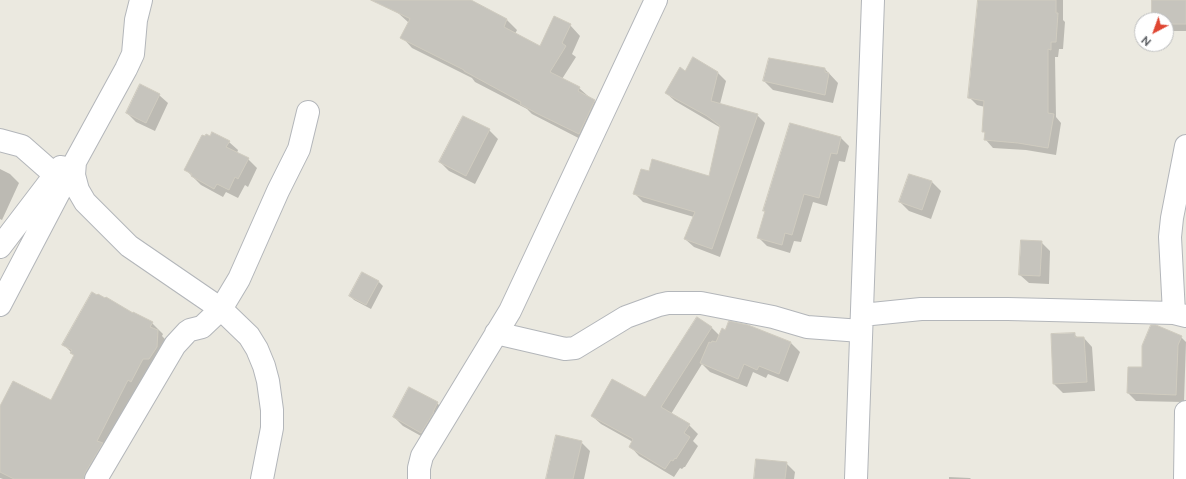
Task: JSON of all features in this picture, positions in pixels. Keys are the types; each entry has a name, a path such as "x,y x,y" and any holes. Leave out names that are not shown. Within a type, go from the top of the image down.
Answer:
{"street":[{"path":"0,305 133,54 136,20 141,0"},
{"path":"419,479 419,468 422,456 510,311 656,0"},
{"path":"856,479 873,0"},
{"path":"0,247 105,107"},
{"path":"96,479 175,345 187,332 202,327 221,309 244,269 278,191 299,149 308,112"},
{"path":"0,140 22,146 54,175"},
{"path":"496,333 565,349 574,348 626,317 659,305 688,303 701,303 773,317 807,327 862,323 929,309 1008,309 1180,314 1170,237 1172,218 1186,146"},
{"path":"75,162 74,175 78,190 86,202 129,246 221,309 249,336 257,349 268,381 272,410 272,428 262,479"},
{"path":"1185,479 1186,412"}],"building":[{"path":"371,0 471,0 507,19 504,27 540,46 554,16 571,24 562,43 566,46 550,72 580,87 578,91 595,100 579,134 536,113 520,104 521,102 464,70 400,38 410,19"},
{"path":"978,0 1056,0 1056,13 1058,13 1056,42 1051,42 1051,50 1048,49 1048,113 1054,114 1048,148 1018,143 984,140 985,132 982,132 984,101 968,98"},
{"path":"1152,0 1186,0 1186,24 1174,24 1174,12 1152,12"},
{"path":"693,57 718,72 711,101 758,114 712,249 684,239 695,212 633,194 641,169 649,171 652,159 709,176 720,126 707,116 665,93 680,67 685,71"},
{"path":"769,58 825,68 825,72 829,73 825,95 763,81"},
{"path":"140,84 160,94 146,123 126,113"},
{"path":"463,116 490,129 466,176 439,162"},
{"path":"790,123 841,137 837,154 831,153 819,198 804,194 792,235 785,233 782,245 757,238 765,211 763,211"},
{"path":"212,132 230,141 226,147 249,158 238,179 235,177 229,190 217,184 214,189 191,176 192,174 184,170 202,135 205,136 206,134 210,136"},
{"path":"909,174 932,181 922,210 899,202"},
{"path":"1021,240 1042,241 1040,276 1019,275"},
{"path":"362,272 379,281 366,305 349,296"},
{"path":"92,292 105,298 106,297 133,313 153,322 150,327 158,330 157,347 149,359 143,359 131,382 128,380 97,441 103,443 85,473 84,479 14,479 0,472 0,406 13,381 51,400 74,355 70,353 72,350 62,345"},
{"path":"697,317 712,327 661,407 690,424 684,433 690,437 676,459 675,458 673,461 671,460 665,469 629,447 633,439 591,416 612,379 645,397"},
{"path":"729,321 748,325 791,342 779,374 759,366 757,370 744,364 738,379 700,363 709,342 716,342 722,328 725,330"},
{"path":"1151,325 1156,325 1182,336 1178,345 1176,395 1127,393 1128,367 1142,367 1142,346"},
{"path":"1075,333 1075,337 1084,337 1087,382 1053,384 1051,334"},
{"path":"409,387 438,402 434,412 421,433 393,417"},
{"path":"556,435 582,441 573,479 546,479"},
{"path":"756,459 787,462 785,479 754,479"}]}
